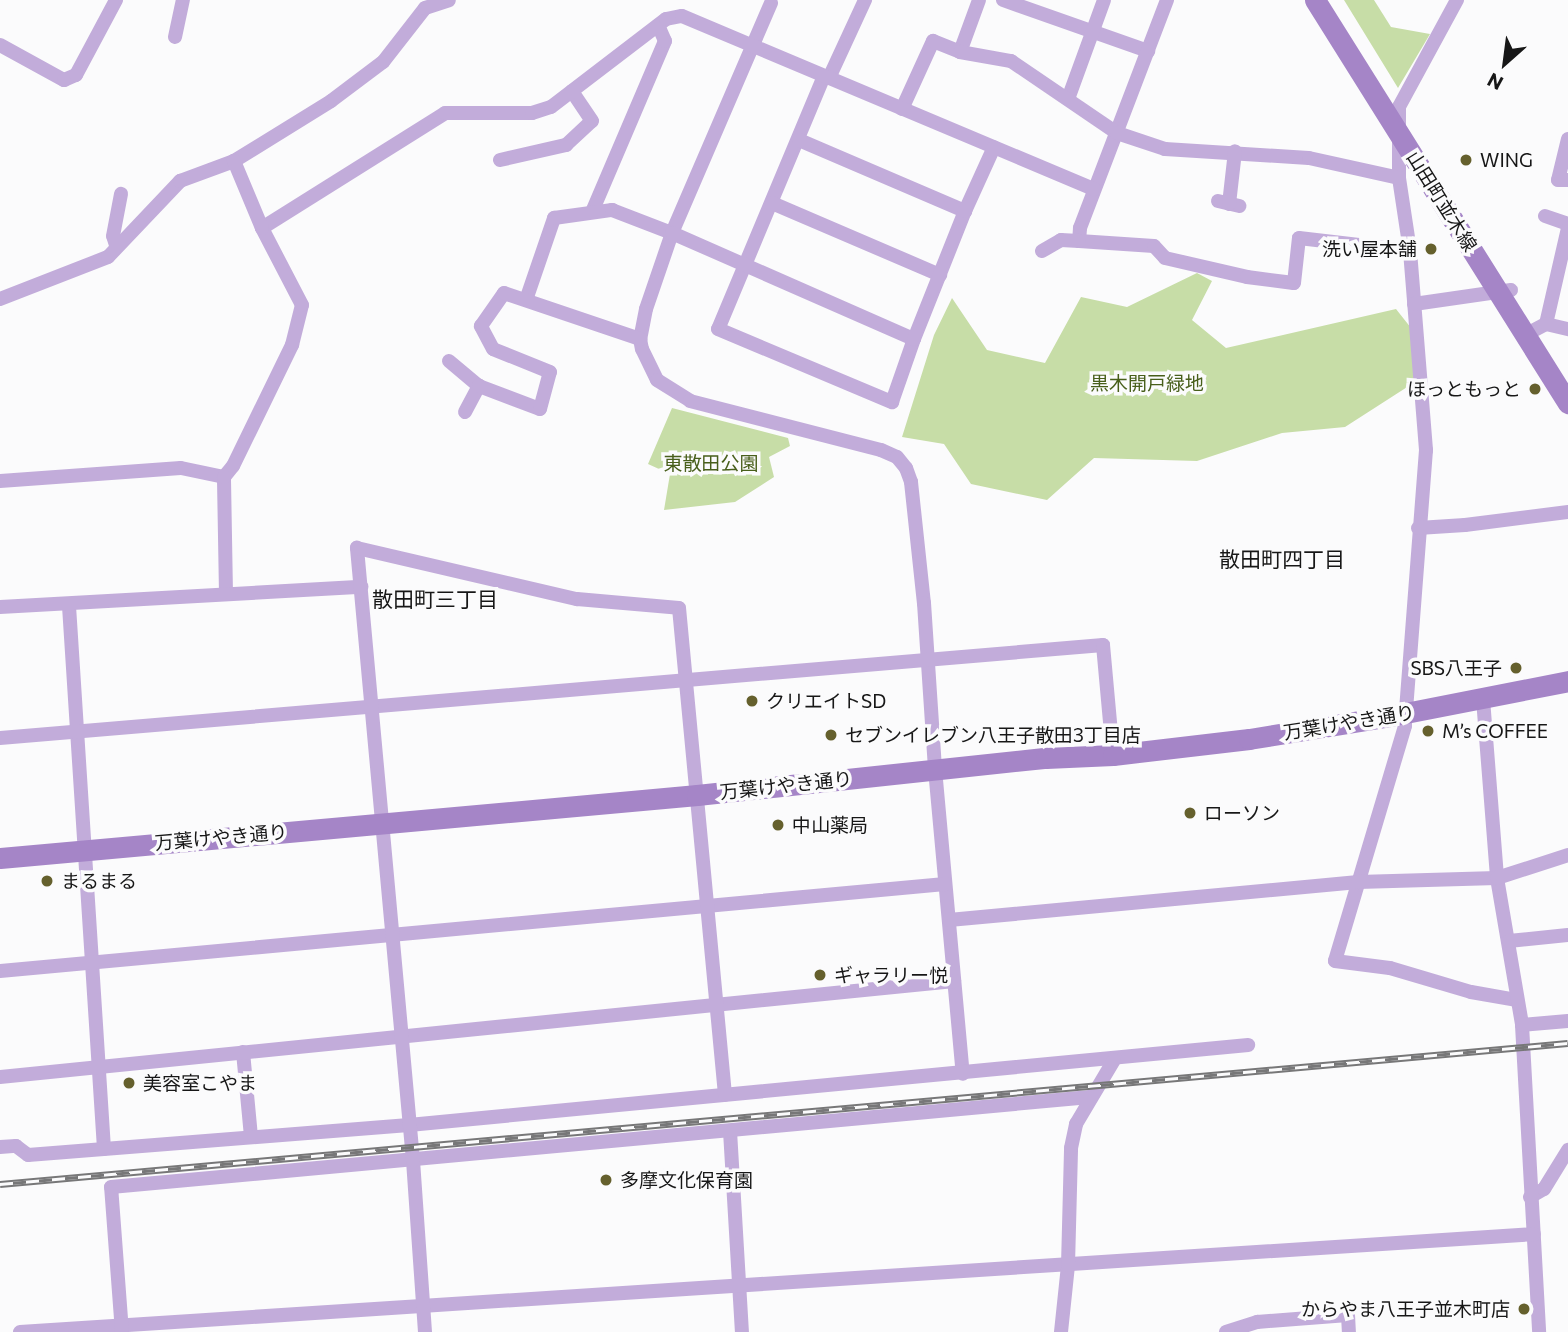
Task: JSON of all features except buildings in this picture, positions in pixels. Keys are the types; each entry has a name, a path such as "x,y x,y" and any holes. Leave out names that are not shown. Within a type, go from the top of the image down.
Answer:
{"street":[{"path":"0,45 64,80 76,75 116,0"},
{"path":"175,37 183,0"},
{"path":"0,299 108,257 116,245 180,181 234,161 348,88 383,62 425,8 449,0"},
{"path":"865,0 826,77 718,329 892,402 965,211 995,147"},
{"path":"960,52 979,0"},
{"path":"1003,0 1039,6 1093,32 1148,51"},
{"path":"1068,99 1104,0"},
{"path":"1079,241 1080,228 1094,189 1167,0"},
{"name":"山田町並木線","path":"1315,0 1398,117"},
{"name":"山田町並木線","path":"1330,0 1398,117 1506,292 1535,329 1568,382"},
{"path":"1457,0 1398,117 1399,178 1410,251 1426,450 1406,713 1335,961 1390,968 1471,992 1517,1000"},
{"path":"771,3 672,233 646,309 640,339 647,365 657,380 690,401 881,450 897,457 911,482 963,1074"},
{"path":"262,228 445,113 532,113 551,107 658,24 666,19 682,16 1094,189"},
{"path":"592,212 665,41 658,24"},
{"path":"902,109 933,41 960,52 1011,61 1117,133 1166,149 1234,151 1309,158 1399,178"},
{"path":"500,160 566,145 592,121 572,91"},
{"path":"799,139 965,211"},
{"path":"1568,139 1558,180 1568,180"},
{"path":"1229,204 1234,151"},
{"path":"226,594 224,477 233,466 292,345 302,305 262,228 234,161"},
{"path":"116,245 113,236 121,194"},
{"path":"772,203 940,275"},
{"path":"526,300 554,218 612,210 672,233 914,340"},
{"path":"1545,216 1568,226 1535,329 1568,329"},
{"path":"1042,251 1061,240 1154,246 1165,258 1247,277 1294,283 1299,238 1410,251"},
{"path":"1414,304 1506,292"},
{"path":"449,361 479,386 540,409 550,372 493,349 481,326 504,293 640,339"},
{"name":"山田町並木線","path":"1535,329 1568,403"},
{"path":"465,412 479,386"},
{"path":"0,481 181,468 224,477"},
{"path":"1418,528 1465,526 1568,512"},
{"path":"425,1332 410,1125 357,548 577,599 680,608 725,1095"},
{"path":"0,607 69,606 361,587"},
{"path":"69,606 104,1149"},
{"path":"0,738 1102,645 1113,755"},
{"name":"万葉けやき通り","path":"0,858 381,821 697,795 935,769 1113,755 1249,739 1483,699 1568,681"},
{"path":"1483,699 1497,878 1522,1024 1539,1332"},
{"path":"949,920 1358,882 1497,878 1568,855"},
{"path":"0,971 945,884"},
{"path":"1509,941 1568,935"},
{"path":"0,1077 954,981"},
{"path":"1522,1024 1568,1021"},
{"path":"0,1147 16,1146 29,1155 410,1125 1114,1060 1248,1045"},
{"path":"243,1052 251,1136"},
{"path":"1061,1332 1068,1265 1070,1148 1076,1124 1114,1060"},
{"path":"122,1329 111,1187 1090,1097"},
{"path":"730,1131 742,1332"},
{"path":"1530,1197 1544,1189 1568,1150"},
{"path":"20,1332 122,1329 1534,1234"},
{"path":"1226,1332 1257,1322 1348,1315 1349,1332"}],"green space":[{"path":"1344,0 1374,0 1391,27 1430,34 1398,88"},
{"name":"黒木開戸緑地","path":"1197,273 1212,281 1192,320 1226,348 1396,309 1415,333 1415,382 1345,427 1282,433 1197,461 1094,458 1047,500 971,484 944,444 902,437 934,335 952,298 987,350 1045,363 1081,297 1127,307"},
{"name":"東散田公園","path":"672,408 788,438 790,446 769,457 774,477 735,502 664,510 670,474 648,464"}],"railway":[{"path":"0,1184 1568,1043"}],"place":[{"name":"WING","path":"1466,160"},
{"name":"洗い屋本舗","path":"1431,249"},
{"name":"ほっともっと","path":"1535,389"},
{"name":"SBS八王子","path":"1516,668"},
{"name":"クリエイトSD","path":"752,701"},
{"name":"M’s COFFEE","path":"1428,731"},
{"name":"セブンイレブン八王子散田3丁目店","path":"831,735"},
{"name":"ローソン","path":"1190,813"},
{"name":"中山薬局","path":"778,825"},
{"name":"まるまる","path":"47,881"},
{"name":"ギャラリー悦","path":"820,975"},
{"name":"美容室こやま","path":"129,1083"},
{"name":"多摩文化保育園","path":"606,1180"},
{"name":"からやま八王子並木町店","path":"1524,1309"}],"district":[{"name":"散田町四丁目","path":"1282,559"},
{"name":"散田町三丁目","path":"435,599"}]}
